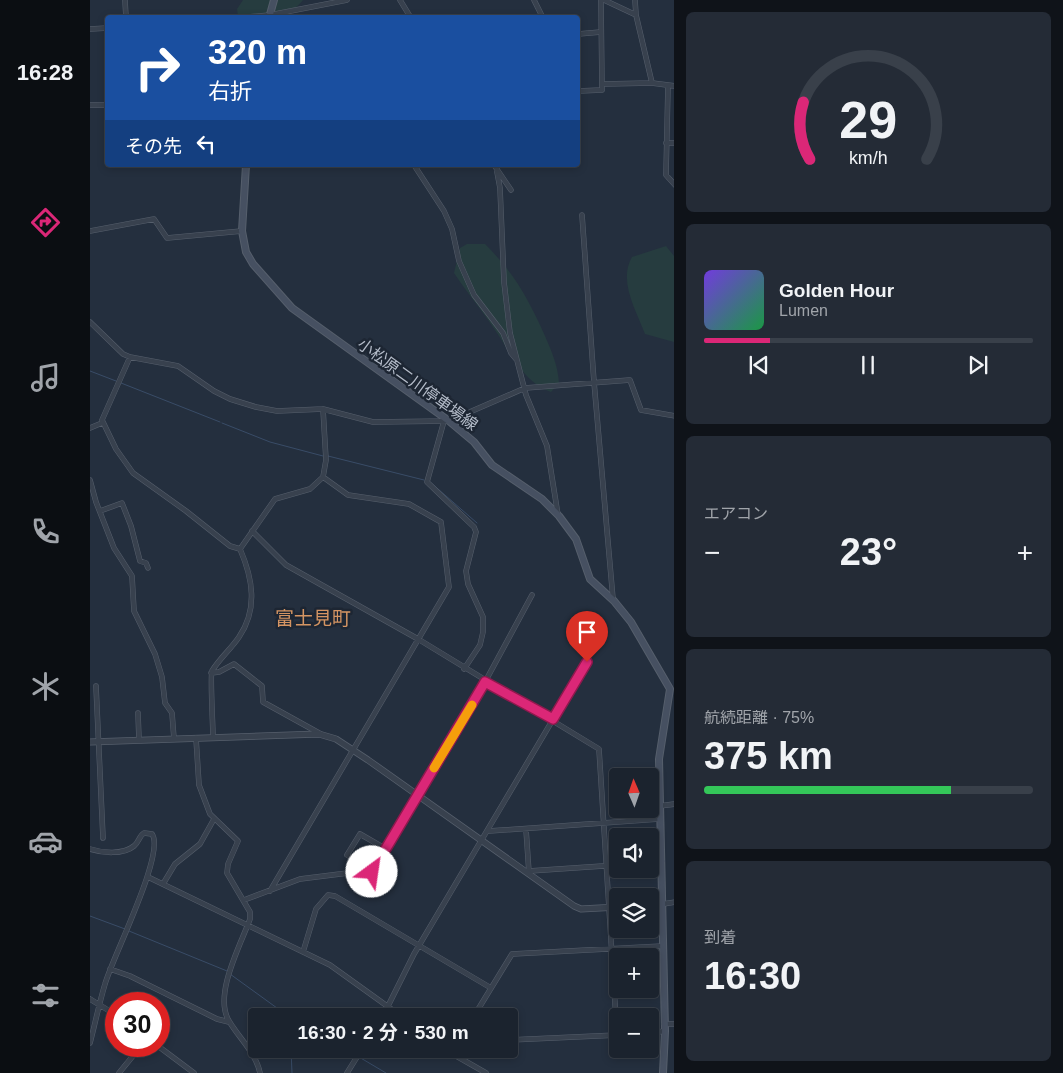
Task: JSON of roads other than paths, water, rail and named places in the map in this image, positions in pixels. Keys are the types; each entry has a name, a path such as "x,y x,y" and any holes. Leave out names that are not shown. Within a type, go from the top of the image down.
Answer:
{"main road":[{"path":"270,15 274,0"},
{"name":"小松原二川停車場線","path":"246,167 242,230 246,252 253,264 292,308 447,421 474,442 492,465 542,499 559,516 576,539 590,579 631,622 672,686 660,759 659,806"},
{"name":"小松原二川停車場線","path":"659,819 663,904 663,1073"}],"street":[{"path":"125,0 126,15"},
{"path":"275,15 346,0"},
{"path":"400,0 409,15"},
{"path":"534,0 542,15"},
{"path":"580,91 602,90 601,32 603,0 636,15"},
{"path":"635,0 636,15 652,83"},
{"path":"90,29 105,28"},
{"path":"580,34 601,32"},
{"path":"603,84 652,83 674,86"},
{"path":"668,85 666,175 674,185"},
{"path":"90,105 105,105"},
{"path":"666,143 674,143"},
{"path":"415,167 444,211 452,229 459,261 474,295 503,333 511,353 517,360"},
{"path":"495,167 500,188 504,282 510,333 525,388 547,446 559,516"},
{"path":"497,172 511,190"},
{"path":"582,214 611,596 614,602"},
{"path":"90,231 154,219 167,238 242,230"},
{"path":"90,322 123,354 178,366 222,395 256,407 277,411 323,409 373,422 447,421 525,388 630,380 641,410 674,416"},
{"path":"90,428 102,423 130,357"},
{"path":"240,549 274,499 310,489 323,477 326,460 323,409"},
{"path":"447,421 427,482 474,527 476,532 466,571 468,584 483,617 480,645 464,669"},
{"path":"102,423 116,448 138,478 183,509 230,546 240,549"},
{"path":"270,891 449,587 441,522 409,504 348,495 323,477"},
{"path":"90,480 114,548 132,576 134,611 155,654 162,677 165,703 172,713 174,738"},
{"path":"100,511 122,503 131,526 140,561 146,562 148,568"},
{"path":"252,531 286,564 418,639 485,682 553,719 600,750 602,824 610,948"},
{"path":"213,737 211,673 238,637 249,617 252,581 240,549"},
{"path":"244,900 300,879 372,872 485,682 532,595"},
{"path":"148,877 330,965 389,1007 404,972 489,831 587,662"},
{"path":"211,673 219,672 234,664 262,686 263,702 319,734 336,739 574,906 582,910 608,908"},
{"path":"96,686 103,838"},
{"path":"138,713 139,740"},
{"path":"90,742 319,734"},
{"path":"196,738 199,785 214,819 238,841 227,872 250,912 248,925 235,952 224,1005 229,1022 250,1051 260,1073"},
{"path":"659,806 674,804"},
{"path":"162,884 175,864 200,844 214,819"},
{"path":"489,831 659,819"},
{"path":"526,829 529,873"},
{"path":"90,849 104,853 124,850 134,846 141,835 148,832 155,840 148,877 110,969 90,1043"},
{"path":"360,873 360,863 347,855 360,834 386,849"},
{"path":"529,873 609,866"},
{"path":"303,952 316,909 328,896 342,898 491,988"},
{"path":"659,904 674,902"},
{"path":"628,948 663,946"},
{"path":"479,1008 512,954 609,949"},
{"path":"110,969 130,976 229,1022"},
{"path":"90,999 105,1008"},
{"path":"659,1029 674,1024"},
{"path":"518,1040 609,1035"},
{"path":"170,1055 194,1073"},
{"path":"119,1073 132,1057"},
{"path":"347,1073 356,1058"},
{"path":"460,1058 486,1073"}],"waterway":[{"path":"90,371 116,381"},
{"path":"121,383 220,422"},
{"path":"222,423 270,442 323,456"},
{"path":"328,456 424,480"},
{"path":"430,482 477,523"},
{"path":"90,916 125,929"},
{"path":"129,931 227,971"},
{"path":"230,974 277,1008"},
{"path":"291,1058 292,1073"},
{"path":"361,1058 386,1073"}],"district":[{"name":"富士見町","path":"313,618"}]}
